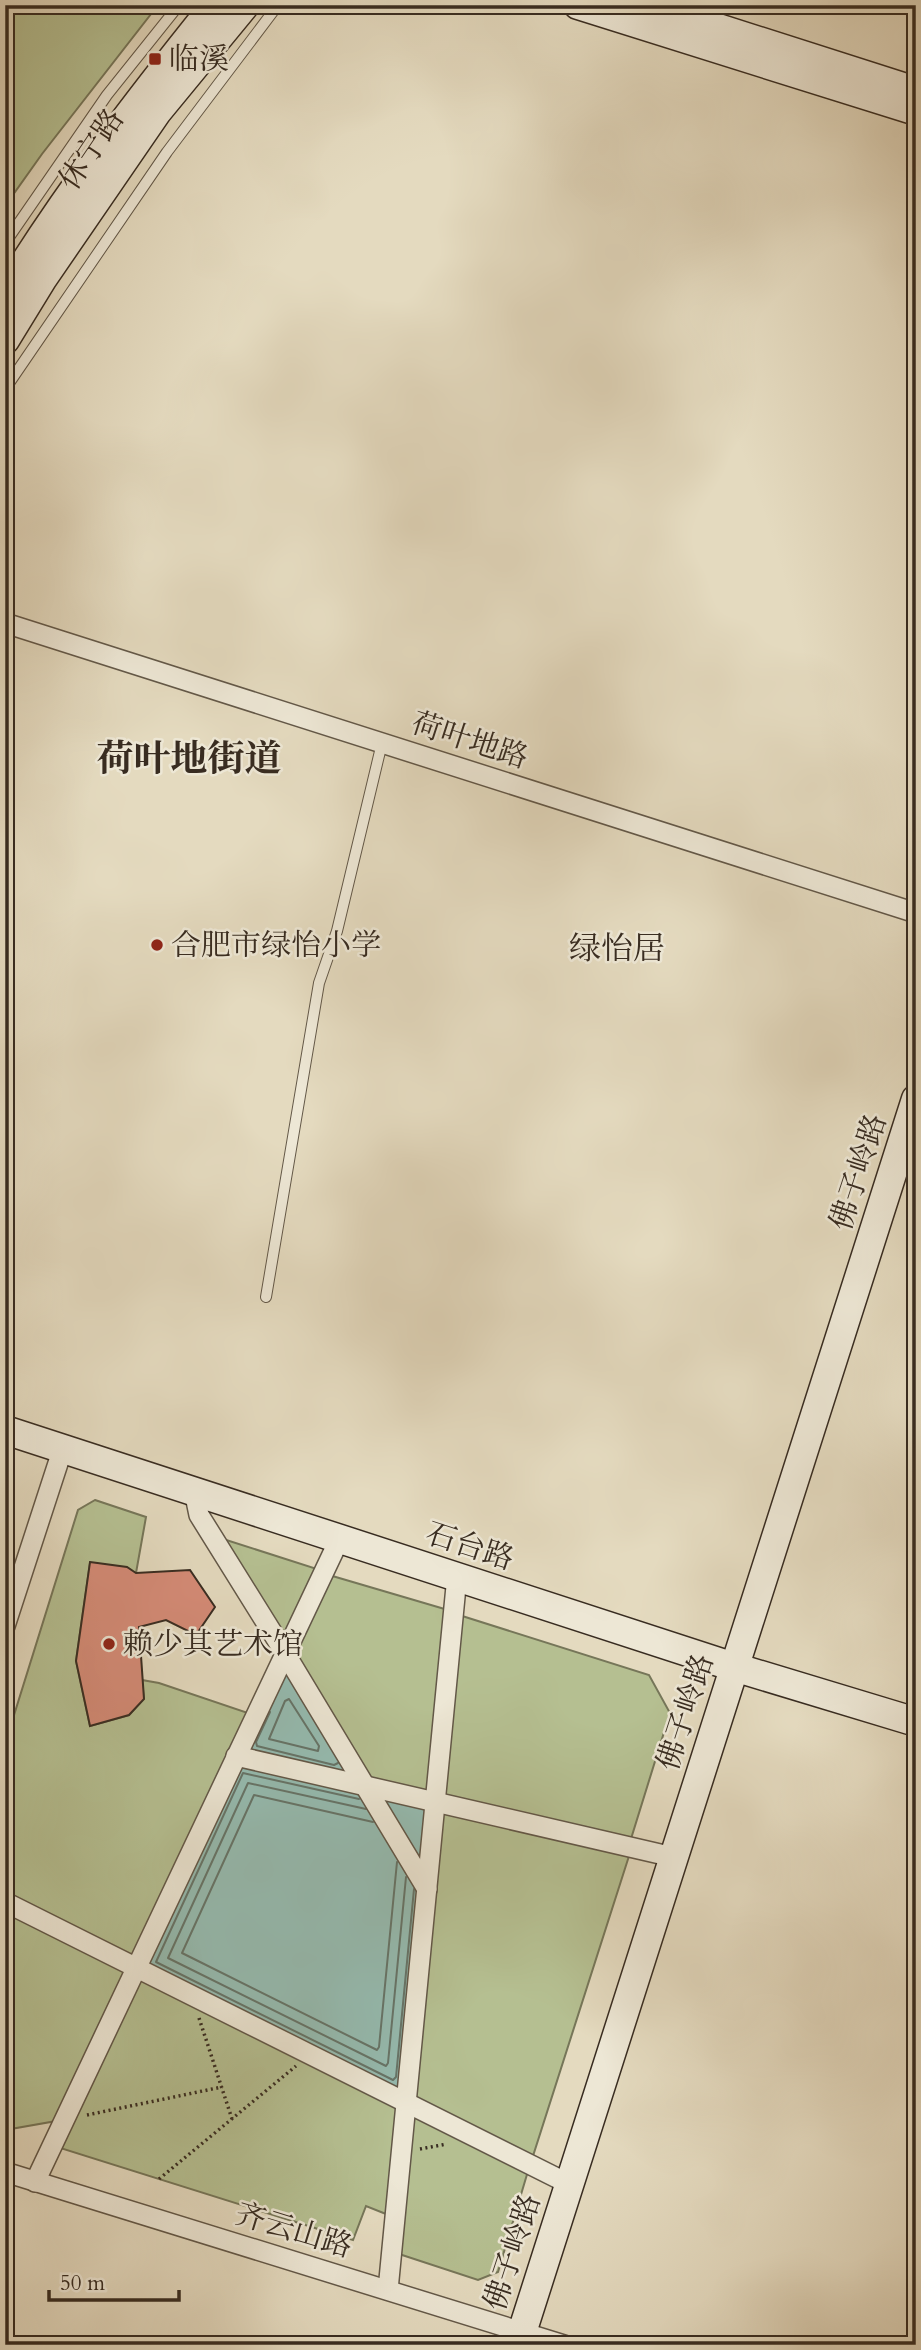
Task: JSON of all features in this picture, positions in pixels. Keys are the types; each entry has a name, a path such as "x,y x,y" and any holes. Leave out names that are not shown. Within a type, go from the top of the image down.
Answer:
{"street":[{"name":"休宁路","path":"5,295 30,254 152,84 215,5"},
{"name":"休宁路","path":"5,340 43,278 157,112 245,5"},
{"path":"578,5 916,111"},
{"path":"646,5 916,91"},
{"name":"荷叶地路","path":"5,623 916,913"},
{"name":"佛子岭路","path":"520,2338 916,1099"},
{"name":"石台路","path":"5,1430 734,1667 916,1722"},
{"path":"5,1626 63,1448"},
{"path":"194,1491 199,1515 427,1889"},
{"path":"35,2182 340,1538"},
{"path":"388,2290 457,1576"},
{"path":"236,1756 673,1857"},
{"path":"5,1902 569,2184"},
{"name":"齐云山路","path":"5,2172 388,2290 520,2338 564,2345"}],"lane":[{"path":"5,243 107,95 179,5"},
{"path":"5,389 167,152 278,5"},
{"path":"266,1297 319,983 337,931 382,743"}],"path":[{"path":"5,26 18,5"},
{"path":"199,2018 232,2119"},
{"path":"159,2179 303,2060"},
{"path":"65,2118 222,2087"},
{"path":"418,2149 454,2143"}],"green space":[{"path":"5,5 158,5 5,206"},
{"path":"95,1500 146,1517 136,1573 90,1563 76,1661 90,1726 129,1715 144,1699 142,1680 159,1683 248,1713 133,1958 5,1894 5,1744 78,1510"},
{"path":"220,1538 317,1569 282,1640"},
{"path":"329,1575 448,1610 429,1796 364,1780 289,1656"},
{"path":"459,1615 649,1675 670,1713 630,1842 442,1799"},
{"path":"440,1812 629,1856 532,2159 411,2099"},
{"path":"5,1910 126,1972 56,2121 5,2130"},
{"path":"139,1978 397,2107 386,2214 366,2206 353,2240 57,2147"},
{"path":"410,2113 528,2171 498,2272 478,2280 396,2253"}],"water":[{"path":"286,1661 356,1778 245,1751"},
{"path":"240,1764 429,1809 401,2093 146,1965"}],"building":[{"name":"赖少其艺术馆","path":"90,1562 127,1567 136,1573 190,1570 215,1607 196,1635 166,1620 139,1627 144,1699 129,1715 90,1726 76,1661"}],"place":[{"name":"临溪","path":"155,59"},
{"name":"合肥市绿怡小学","path":"157,945"},
{"name":"赖少其艺术馆","path":"109,1644"}],"district":[{"name":"荷叶地街道","path":"189,758"},
{"name":"绿怡居","path":"617,948"}]}
